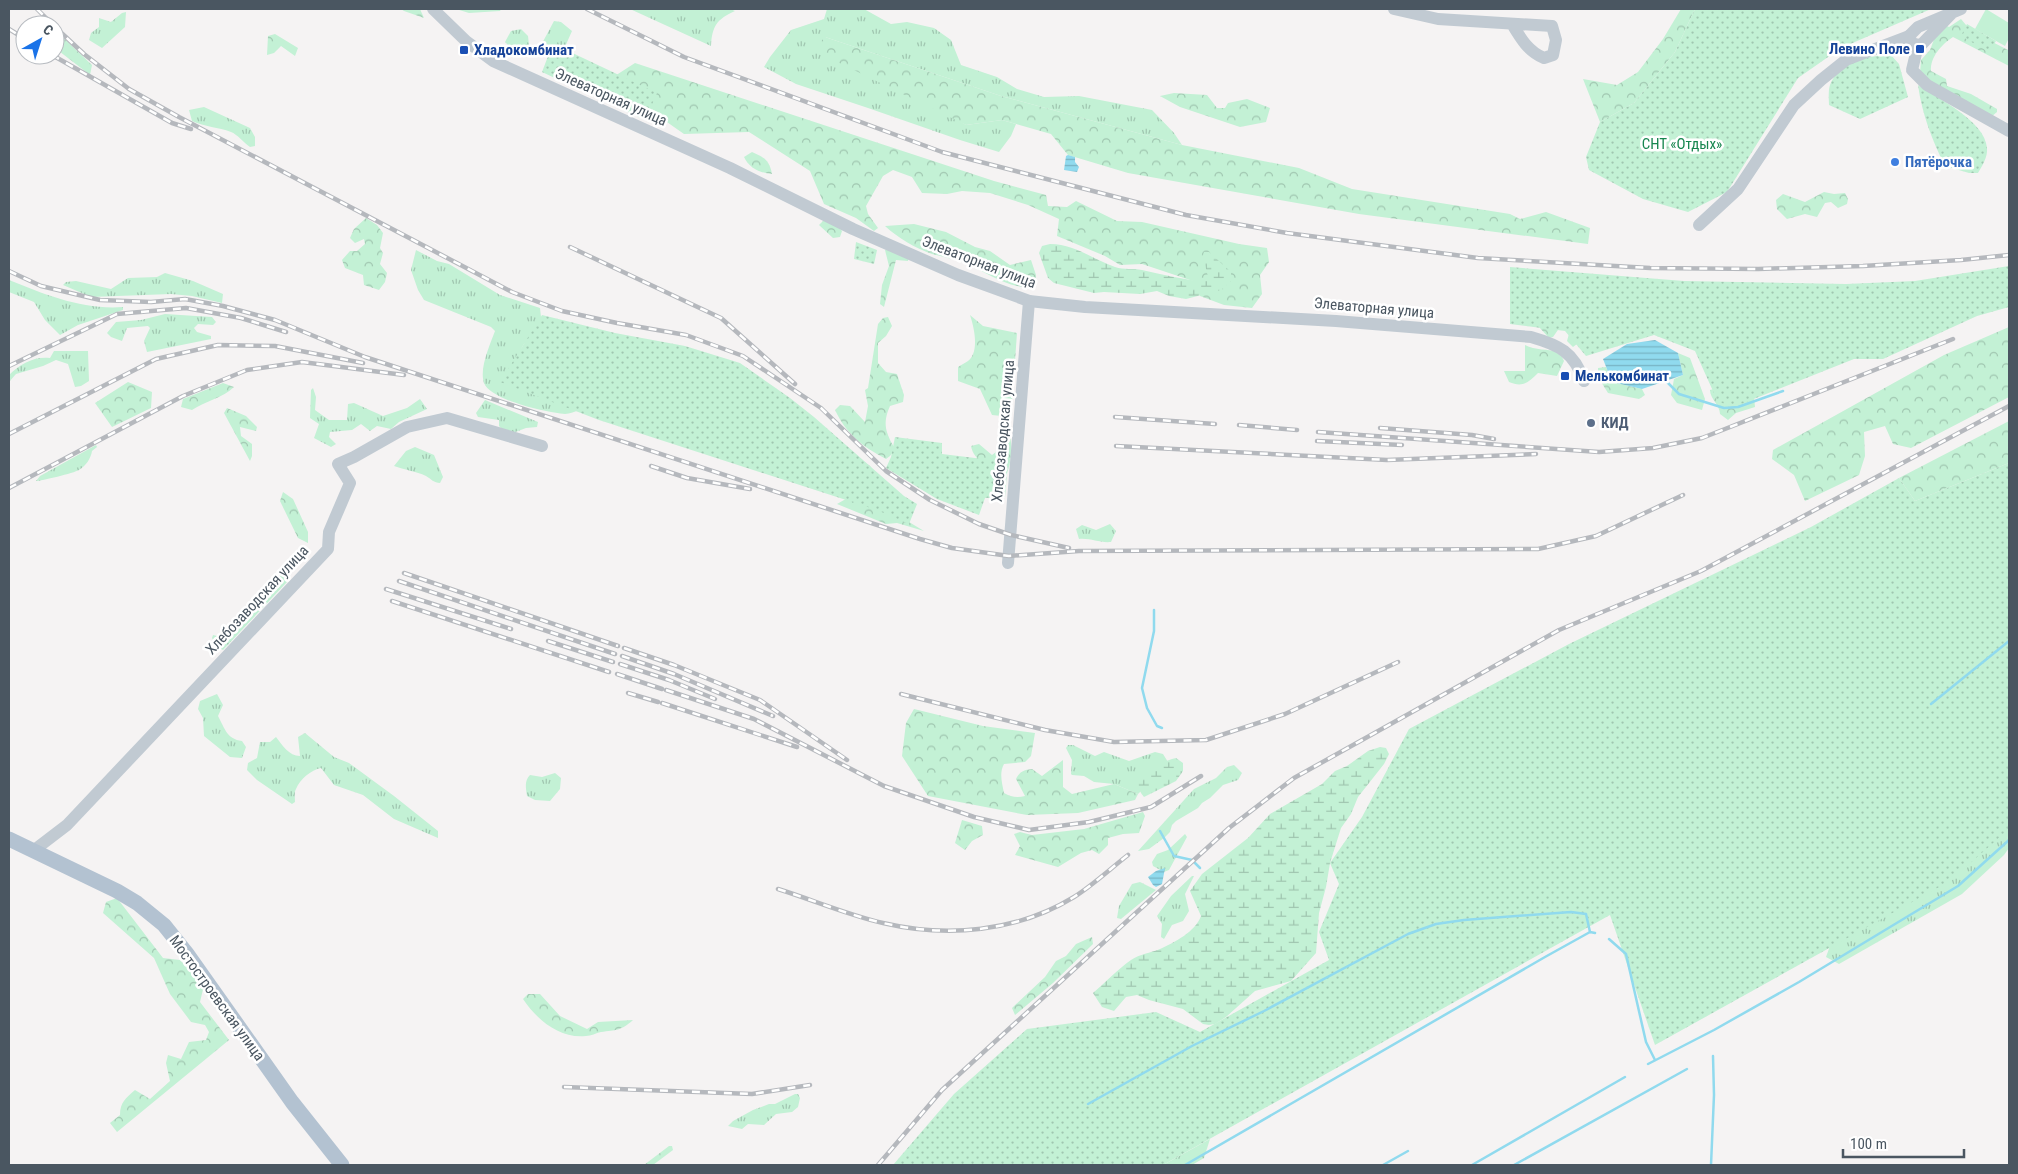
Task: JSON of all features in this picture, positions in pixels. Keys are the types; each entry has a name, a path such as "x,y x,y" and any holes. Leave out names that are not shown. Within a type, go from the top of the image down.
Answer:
{"main road":[{"name":"Мостостроевская улица","path":"9,838 33,852 77,870 117,891 137,903 164,925 188,955 292,1102 342,1165"}],"street":[{"name":"Элеваторная улица","path":"433,9 466,41 493,61 730,168 853,229 958,275 1029,301 1085,307 1336,321 1531,337 1550,342 1570,354 1579,366 1584,381"},
{"path":"1394,9 1438,19 1552,26 1556,40 1553,55 1544,58 1534,54 1524,44 1512,24"},
{"path":"1699,226 1738,189 1794,104 1821,80 1846,60 1914,41 1922,44 1956,12"},
{"path":"1914,41 1912,70 1927,85 2009,131"},
{"name":"Хлебозаводская улица","path":"1008,563 1029,301"},
{"name":"Хлебозаводская улица","path":"33,852 67,825 328,548 329,532 350,483 338,464 407,427 447,418 542,446"}],"green space":[{"path":"401,9 420,9 424,18 404,11"},
{"path":"456,9 501,9 500,11 469,13"},
{"path":"630,9 730,9 735,11 720,20 714,28 711,46"},
{"path":"827,9 864,9 891,24 907,22 934,28 951,40 961,65 997,77 1017,89 1044,97 1079,96 1152,110 1174,133 1182,145 1001,96 825,37 966,125 1002,120 1016,124 1011,136 999,152 796,84 764,67 791,30 824,19"},
{"path":"1681,9 1695,9 1675,52 1634,103 1600,122 1583,79 1617,85 1638,72 1663,39"},
{"name":"СНТ «Отдых»","path":"1695,9 1931,9 1841,48 1798,78 1727,192 1688,212 1643,199 1589,170 1586,157 1600,122 1634,103 1675,52"},
{"path":"1986,9 2009,23 2009,38 2005,46 1975,29"},
{"path":"126,12 125,27 102,48 89,40 91,33 99,27 99,18 111,22"},
{"path":"1961,19 1971,31 2008,50 2009,48 2009,66 1953,37 1937,51 1932,61 1931,71 1946,79 1947,86 1971,94 1997,109 1997,112 1991,117 1944,92 1920,73 1921,60 1930,50 1938,29 1945,25 1949,27"},
{"path":"554,21 561,22 572,31 564,49 558,52 542,53 539,49"},
{"path":"1967,24 1996,41 1989,52 1961,36"},
{"path":"521,29 528,36 529,45 525,51 513,50 505,42 511,31"},
{"path":"275,34 298,48 295,56 281,46 274,53 267,55 268,36"},
{"path":"825,37 1001,96 1182,145 1299,168 1352,189 1510,214 1520,219 1546,212 1590,228 1588,244 1359,214 1128,173 1068,155 1051,134 1002,120 966,125 813,50"},
{"path":"65,39 92,65 90,75 65,56"},
{"path":"564,49 657,93 645,120 542,72 550,51 558,52"},
{"path":"1891,55 1899,64 1908,97 1860,119 1829,105 1830,85 1834,77 1847,65 1864,58"},
{"path":"635,63 994,181 1046,195 1048,206 1067,207 1076,201 1117,221 1142,222 1239,244 1267,248 1269,262 1260,275 1262,294 1252,308 1224,305 1200,296 1196,282 1142,264 1120,265 1105,256 1057,236 1059,219 1028,205 990,193 962,191 947,194 922,193 912,177 893,170 883,176 866,206 868,214 878,228 874,231 856,218 824,204 810,171 749,132 684,134 664,120 604,101 607,81"},
{"path":"1918,85 1960,112 1978,129 1984,138 1987,155 1978,173 1969,173 1945,166 1928,127"},
{"path":"1174,93 1207,95 1217,108 1225,108 1228,103 1247,99 1270,108 1266,122 1240,127 1180,107 1160,96"},
{"path":"204,107 250,128 255,137 255,146 250,147 231,132 192,121 189,110"},
{"path":"752,152 766,160 772,174 759,171 749,164 744,157"},
{"path":"1824,192 1834,194 1845,193 1848,199 1847,204 1838,208 1831,202 1825,203 1817,217 1805,214 1787,219 1777,209 1776,200 1783,194 1805,202"},
{"path":"366,218 377,225 383,233 380,248 383,253 380,264 387,273 385,282 379,290 364,285 363,275 345,268 342,260 350,251 357,251 365,244 364,239 355,243 350,238 354,229"},
{"path":"832,219 842,231 840,237 833,238 819,225 823,221"},
{"path":"914,224 946,232 975,247 990,251 1010,265 1031,260 1036,275 1035,287 1017,286 990,276 966,263 926,252 901,239 885,226"},
{"path":"856,242 877,250 874,264 854,259"},
{"path":"1050,244 1067,246 1118,268 1139,269 1203,282 1208,277 1203,256 1204,252 1208,251 1231,272 1231,281 1221,290 1186,299 1169,296 1157,291 1140,294 1094,293 1054,283 1048,278 1039,253 1042,246"},
{"path":"894,248 909,254 908,261 896,260 884,307 880,304 882,285 889,266 885,250"},
{"path":"416,250 437,261 449,264 500,295 540,308 542,326 539,335 524,344 518,360 597,401 577,411 565,414 520,404 497,395 489,389 484,383 483,371 495,331 491,327 424,300 418,290 411,270"},
{"path":"2009,266 2009,307 1977,316 1883,359 1854,359 1731,408 1717,400 1695,351 1654,335 1586,356 1565,331 1510,324 1510,267 1684,281 1846,284 1915,281"},
{"path":"165,273 193,281 223,294 222,303 192,296 171,294 91,297 63,285 66,282 76,281 111,289 128,278 157,277"},
{"path":"9,280 79,304 123,307 123,310 78,325 60,335 45,320 34,302 9,292"},
{"path":"1551,310 1562,311 1582,325 1577,344 1573,347 1567,341 1570,330 1560,327 1553,337 1549,338 1539,327"},
{"path":"165,314 212,317 216,322 213,325 198,324 194,328 197,332 211,336 211,339 147,352 144,341 150,328 148,326 127,328 122,341 111,337 107,333 116,322 141,320"},
{"path":"542,315 615,333 685,346 740,363 814,417 904,496 917,504 909,524 877,510 599,420 500,382"},
{"path":"970,315 983,326 1017,333 1011,417 992,415 980,389 958,381 958,367 968,361 974,352 974,332"},
{"path":"888,317 892,326 886,336 878,343 878,363 886,372 897,374 904,395 903,402 890,406 886,418 886,428 895,449 886,459 856,439 835,410 840,405 850,406 865,422 868,406 865,390 868,388 878,324 883,318"},
{"path":"2009,327 2009,397 1911,448 1893,444 1885,426 1864,432 1865,456 1859,475 1805,501 1794,475 1772,459 1773,450 1944,355"},
{"path":"1525,345 1560,353 1564,361 1557,376 1538,373 1532,379 1522,384 1509,382 1504,371 1525,371"},
{"path":"54,351 88,351 89,381 75,387 68,364 56,360 16,374 9,382 9,375 18,367 38,358 50,358"},
{"path":"1678,353 1690,358 1705,399 1702,410 1677,403 1671,395 1674,379 1683,375"},
{"path":"1606,367 1612,382 1642,389 1645,395 1639,399 1608,393 1598,377 1598,368"},
{"path":"128,382 152,392 151,408 112,427 95,403"},
{"path":"223,383 234,387 225,394 192,410 181,407 183,399"},
{"path":"313,388 316,397 315,410 329,420 347,420 348,404 354,403 383,416 407,408 420,399 427,409 399,422 391,429 377,426 370,431 361,424 352,430 330,432 329,437 336,444 331,447 314,438 319,424 310,418 311,390"},
{"path":"1714,389 1754,397 1755,407 1736,413 1728,420 1720,414 1710,390"},
{"path":"485,400 538,422 537,427 526,428 507,435 499,426 499,420 478,417 476,413"},
{"path":"227,408 246,416 257,427 256,431 240,427 241,436 252,444 250,461 224,413"},
{"path":"2009,421 2009,463 1915,501 1899,478"},
{"path":"1006,427 1011,439 1011,454 1009,469 1003,481 979,461 971,446 979,444 992,455 996,452 1003,429"},
{"path":"895,437 942,443 942,454 1008,462 1005,497 985,498 979,515 937,499 886,468 891,457"},
{"path":"96,445 97,447 92,451 88,462 79,470 58,477 36,481 40,476"},
{"path":"415,447 434,455 443,477 440,483 434,482 422,474 394,466 406,451"},
{"path":"856,456 870,466 909,522 924,531 897,523 886,524 837,504 851,496"},
{"path":"2009,463 2009,829 1950,881 1655,1045 1610,915 1163,1165 893,1165 954,1094 1027,1029 1156,1012 1200,1032 1329,960 1319,932 1339,884 1330,863 1362,817 1409,729 1569,644 1811,527 1899,478 1915,501"},
{"path":"283,492 293,499 308,532 308,543 298,538 280,501"},
{"path":"1110,524 1116,531 1111,542 1079,539 1076,529 1082,525 1096,530"},
{"path":"283,572 289,573 287,582 223,650 216,646 212,638 213,635 229,639 236,628 246,619 251,605 266,585 275,581"},
{"path":"217,694 223,705 218,716 225,729 230,736 242,741 246,747 242,758 230,757 204,736 203,718 198,709 200,701"},
{"path":"914,709 983,726 1035,733 1031,756 1025,762 1004,764 1002,767 1001,778 1004,793 1009,795 1025,796 1016,779 1023,771 1032,769 1042,776 1063,760 1063,787 1072,794 1114,784 1138,794 1135,800 1078,813 1027,815 928,796 902,756 906,723"},
{"path":"305,733 334,757 349,763 394,796 438,831 438,838 394,819 363,795 334,785 321,768 303,778 295,792 295,802 292,804 257,780 247,770 248,763 257,758 260,742 270,742 276,737 289,752 300,756 298,737"},
{"path":"1068,745 1073,745 1095,756 1104,752 1129,761 1155,752 1163,754 1173,770 1145,787 1138,794 1114,784 1094,782 1084,776 1072,775 1072,760 1066,748"},
{"path":"1380,747 1386,748 1389,754 1384,764 1358,797 1351,814 1341,828 1330,863 1319,913 1316,953 1291,981 1255,991 1226,1017 1215,1024 1209,1025 1203,1024 1183,1009 1137,995 1126,997 1114,1011 1102,1007 1093,993 1117,971 1134,958 1160,949 1178,940 1198,922 1201,916 1190,891 1202,874 1248,838 1270,814 1322,784 1335,771 1347,766 1368,751"},
{"path":"1176,758 1183,763 1183,771 1176,781 1144,797 1139,789 1141,776 1153,767"},
{"path":"1234,765 1242,773 1238,780 1223,785 1198,808 1176,821 1172,825 1170,832 1149,849 1138,851 1194,789 1216,778 1227,767"},
{"path":"555,773 561,778 560,789 550,801 535,800 527,796 526,782 530,775 542,777"},
{"path":"2009,807 2009,848 2004,855 1962,894 1839,964 1826,957 1831,943"},
{"path":"1143,812 1145,816 1139,833 1123,834 1108,838 1108,845 1099,854 1092,850 1081,853 1058,867 1015,855 1020,846 1014,834 1020,832 1032,835 1084,829"},
{"path":"962,820 982,826 983,835 972,841 965,850 955,843"},
{"path":"1185,834 1187,837 1169,870 1164,872 1153,866 1152,862 1157,854 1168,850"},
{"path":"1194,876 1185,894 1189,911 1183,921 1172,925 1164,939 1161,937 1162,924 1157,916 1171,896"},
{"path":"1140,882 1156,890 1121,919 1117,918 1119,906 1132,884"},
{"path":"117,898 163,958 180,960 204,985 200,1002 229,1040 117,1132 110,1123 120,1115 122,1103 126,1098 135,1090 150,1099 170,1081 166,1063 168,1055 181,1059 189,1042 206,1040 209,1032 205,1025 191,1022 170,994 154,958 103,913 106,902"},
{"path":"1092,937 1093,944 1053,983 1015,1015 1012,1008 1045,977 1056,961 1066,956 1076,944"},
{"path":"528,994 540,994 560,1016 587,1029 598,1022 633,1020 622,1028 588,1036 567,1034 542,1021 535,1014 523,999"},
{"path":"798,1094 800,1098 798,1107 792,1112 776,1114 764,1125 748,1124 742,1129 728,1126 733,1121 753,1110 769,1104 775,1104"},
{"path":"1210,1139 1204,1158 1192,1165 1163,1165"},
{"path":"669,1146 672,1146 673,1150 653,1165 644,1165"}],"water":[{"path":"1066,156 1075,157 1075,162 1079,167 1077,172 1064,170"},
{"path":"1655,340 1678,353 1683,375 1642,389 1612,382 1603,359 1627,344"},
{"path":"1165,868 1162,884 1156,887 1148,877 1156,871"}],"waterway":[{"path":"1666,381 1679,394 1724,408 1738,407 1783,391"},
{"path":"1154,610 1154,631 1142,688 1147,708 1157,726 1162,728"},
{"path":"1931,704 2009,641"},
{"path":"1160,831 1174,856 1192,860 1200,868"},
{"path":"1648,1064 1714,1030 1799,982 1958,886 2009,840"},
{"path":"1088,1104 1192,1046 1264,1011 1408,934 1436,924 1464,920 1571,912 1586,914 1590,932"},
{"path":"1185,1165 1545,957 1590,932 1595,933"},
{"path":"1609,939 1626,954 1646,1042 1655,1060"},
{"path":"1711,1165 1714,1095 1713,1056"},
{"path":"1514,1165 1687,1069"},
{"path":"1472,1165 1625,1077"},
{"path":"1383,1165 1408,1151"}],"railway":[{"path":"37,9 43,15"},
{"path":"587,9 684,57 942,152 1186,215 1287,233 1478,258 1650,268 1758,269 1863,266 2009,255"},
{"path":"9,29 15,33"},
{"path":"65,36 84,54 129,89 512,292 562,311 686,335 743,356 821,408 886,471 930,500 979,524 1011,535 1069,548"},
{"path":"65,62 172,123 191,129"},
{"path":"570,247 721,318 795,384"},
{"path":"9,271 41,286 100,300 151,302 185,299 223,306 275,320 365,357 920,539 952,548 1009,556 1079,551 1538,549 1596,536 1683,495"},
{"path":"9,366 117,314 186,308 241,318 286,332"},
{"path":"1318,432 1599,452 1653,448 1702,438 1953,339"},
{"path":"9,434 156,359 218,345 275,346 363,363"},
{"path":"9,488 183,396 247,370 302,362 404,375"},
{"path":"878,1165 942,1090 1229,828 1294,778 1559,630 1701,571 2009,406"},
{"path":"1115,417 1215,424"},
{"path":"1239,425 1297,430"},
{"path":"1380,428 1472,435 1494,439"},
{"path":"1317,441 1402,445"},
{"path":"1116,446 1387,460 1536,454"},
{"path":"651,466 687,478 750,489"},
{"path":"404,573 618,646"},
{"path":"399,581 615,654"},
{"path":"386,589 511,629"},
{"path":"392,601 609,672"},
{"path":"548,641 613,662"},
{"path":"624,648 674,665 760,700 847,760"},
{"path":"622,656 674,674 773,716"},
{"path":"901,694 1045,730 1114,742 1206,740 1285,714 1398,662"},
{"path":"620,664 669,680 715,699"},
{"path":"617,674 662,689"},
{"path":"666,690 754,719 884,786 974,817 1029,830 1089,822 1151,807 1201,776"},
{"path":"628,693 658,702"},
{"path":"662,703 797,747"},
{"path":"778,889 870,920 907,928 957,931 981,929 1005,925 1052,909 1074,897 1128,855"},
{"path":"564,1087 752,1094 810,1085"}],"place":[{"name":"Левино Поле","path":"1920,49"},
{"name":"Хладокомбинат","path":"464,50"},
{"name":"Пятёрочка","path":"1895,162"},
{"name":"Мелькомбинат","path":"1565,376"},
{"name":"КИД","path":"1591,423"}]}
